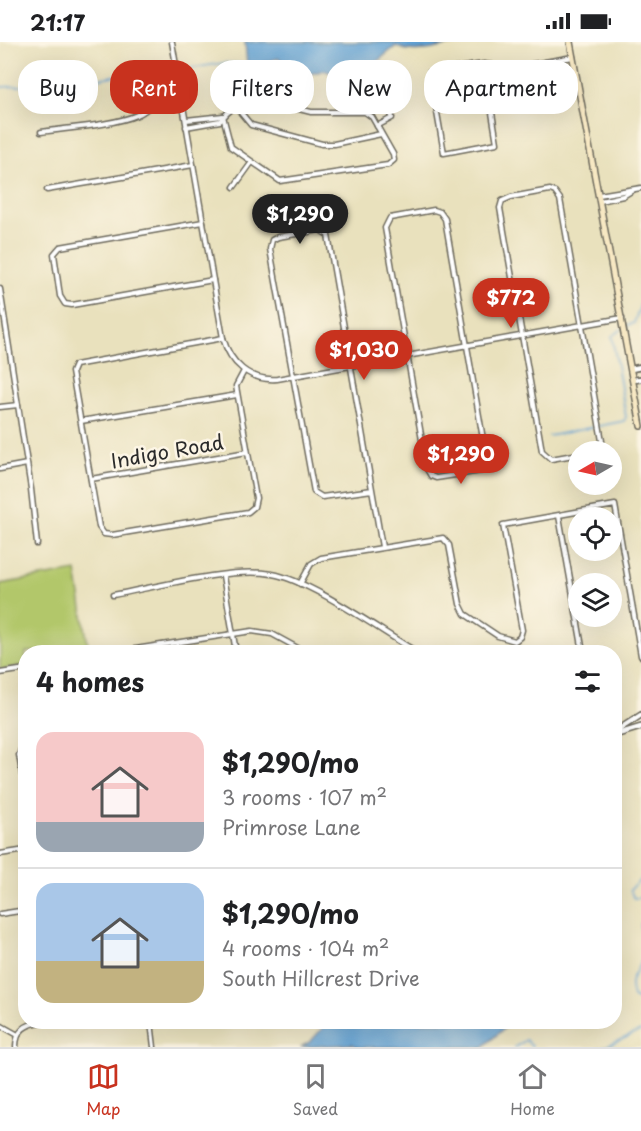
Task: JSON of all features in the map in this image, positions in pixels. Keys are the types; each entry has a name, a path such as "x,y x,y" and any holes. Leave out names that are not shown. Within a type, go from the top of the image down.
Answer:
{"main road":[{"path":"570,42 641,426"}],"street":[{"path":"172,42 175,60"},
{"path":"556,60 573,57"},
{"path":"484,64 497,143 444,153 430,72 484,64"},
{"path":"223,116 229,144 274,178 285,182 388,165 394,160 377,126 365,112 314,111"},
{"path":"41,132 136,114"},
{"path":"184,114 223,338 228,353 244,371 266,379 293,376 523,335 622,321"},
{"path":"186,127 220,121 226,114"},
{"path":"242,114 250,124 322,144 334,144 381,134"},
{"path":"377,126 392,118 391,114"},
{"path":"185,121 223,116"},
{"path":"234,187 252,162"},
{"path":"47,190 193,165"},
{"path":"599,198 641,188"},
{"path":"568,456 554,459 545,456 500,208 502,201 511,197 549,190 555,192 560,199 602,441"},
{"path":"434,210 440,212 444,219 487,459 485,468 477,472 433,477 427,469 408,356 385,228 387,220 434,210"},
{"path":"203,222 63,246 56,250 54,256 60,296 63,302 69,305 213,280"},
{"path":"372,490 318,496 314,492 270,249 271,242 278,237 324,231 329,236 382,547"},
{"path":"0,289 37,544"},
{"path":"223,338 75,365 72,372 99,527 103,533 112,535 248,512 254,507 256,498 236,383 244,371"},
{"path":"2,346 9,345"},
{"path":"631,369 641,367"},
{"path":"633,380 641,379"},
{"path":"81,421 237,395"},
{"path":"0,407 18,405"},
{"name":"Indigo Road","path":"91,479 247,452"},
{"path":"0,469 27,464"},
{"path":"300,584 317,560 382,547 445,538 449,545 460,604 465,614 506,639 515,641 520,637 522,630 503,525 615,506 641,656"},
{"path":"559,516 582,645"},
{"path":"113,595 223,576 260,573 283,577 300,584 405,645"},
{"path":"223,576 235,645"},
{"path":"165,645 252,631 267,632 292,645"},
{"path":"0,673 18,670"},
{"path":"622,727 641,715"},
{"path":"622,733 641,727"},
{"path":"0,854 18,851"},
{"path":"0,914 18,911"},
{"path":"0,1024 18,1035"},
{"path":"16,1047 18,1035 23,1029"},
{"path":"152,1029 154,1047"}],"green space":[{"path":"76,571 88,645 18,645 18,666 0,670 0,584"}],"water":[{"path":"245,42 463,42 420,50 403,49 396,46 379,60 326,60 326,71 314,73 314,60 281,60 279,58 247,60"},
{"path":"322,1029 503,1029 483,1047 357,1047 353,1044 301,1047 311,1041"}],"waterway":[{"path":"0,87 71,84 123,74 173,75 192,68 210,65"},
{"path":"626,326 634,323 641,303"},
{"path":"549,436 624,421 626,417 612,336 622,329"},
{"path":"641,879 630,890 634,898 641,898"},
{"path":"641,923 641,930"},
{"path":"641,960 631,984 633,997 641,1001"},
{"path":"604,1047 641,1031"},
{"path":"515,1047 526,1040 532,1047"}]}
